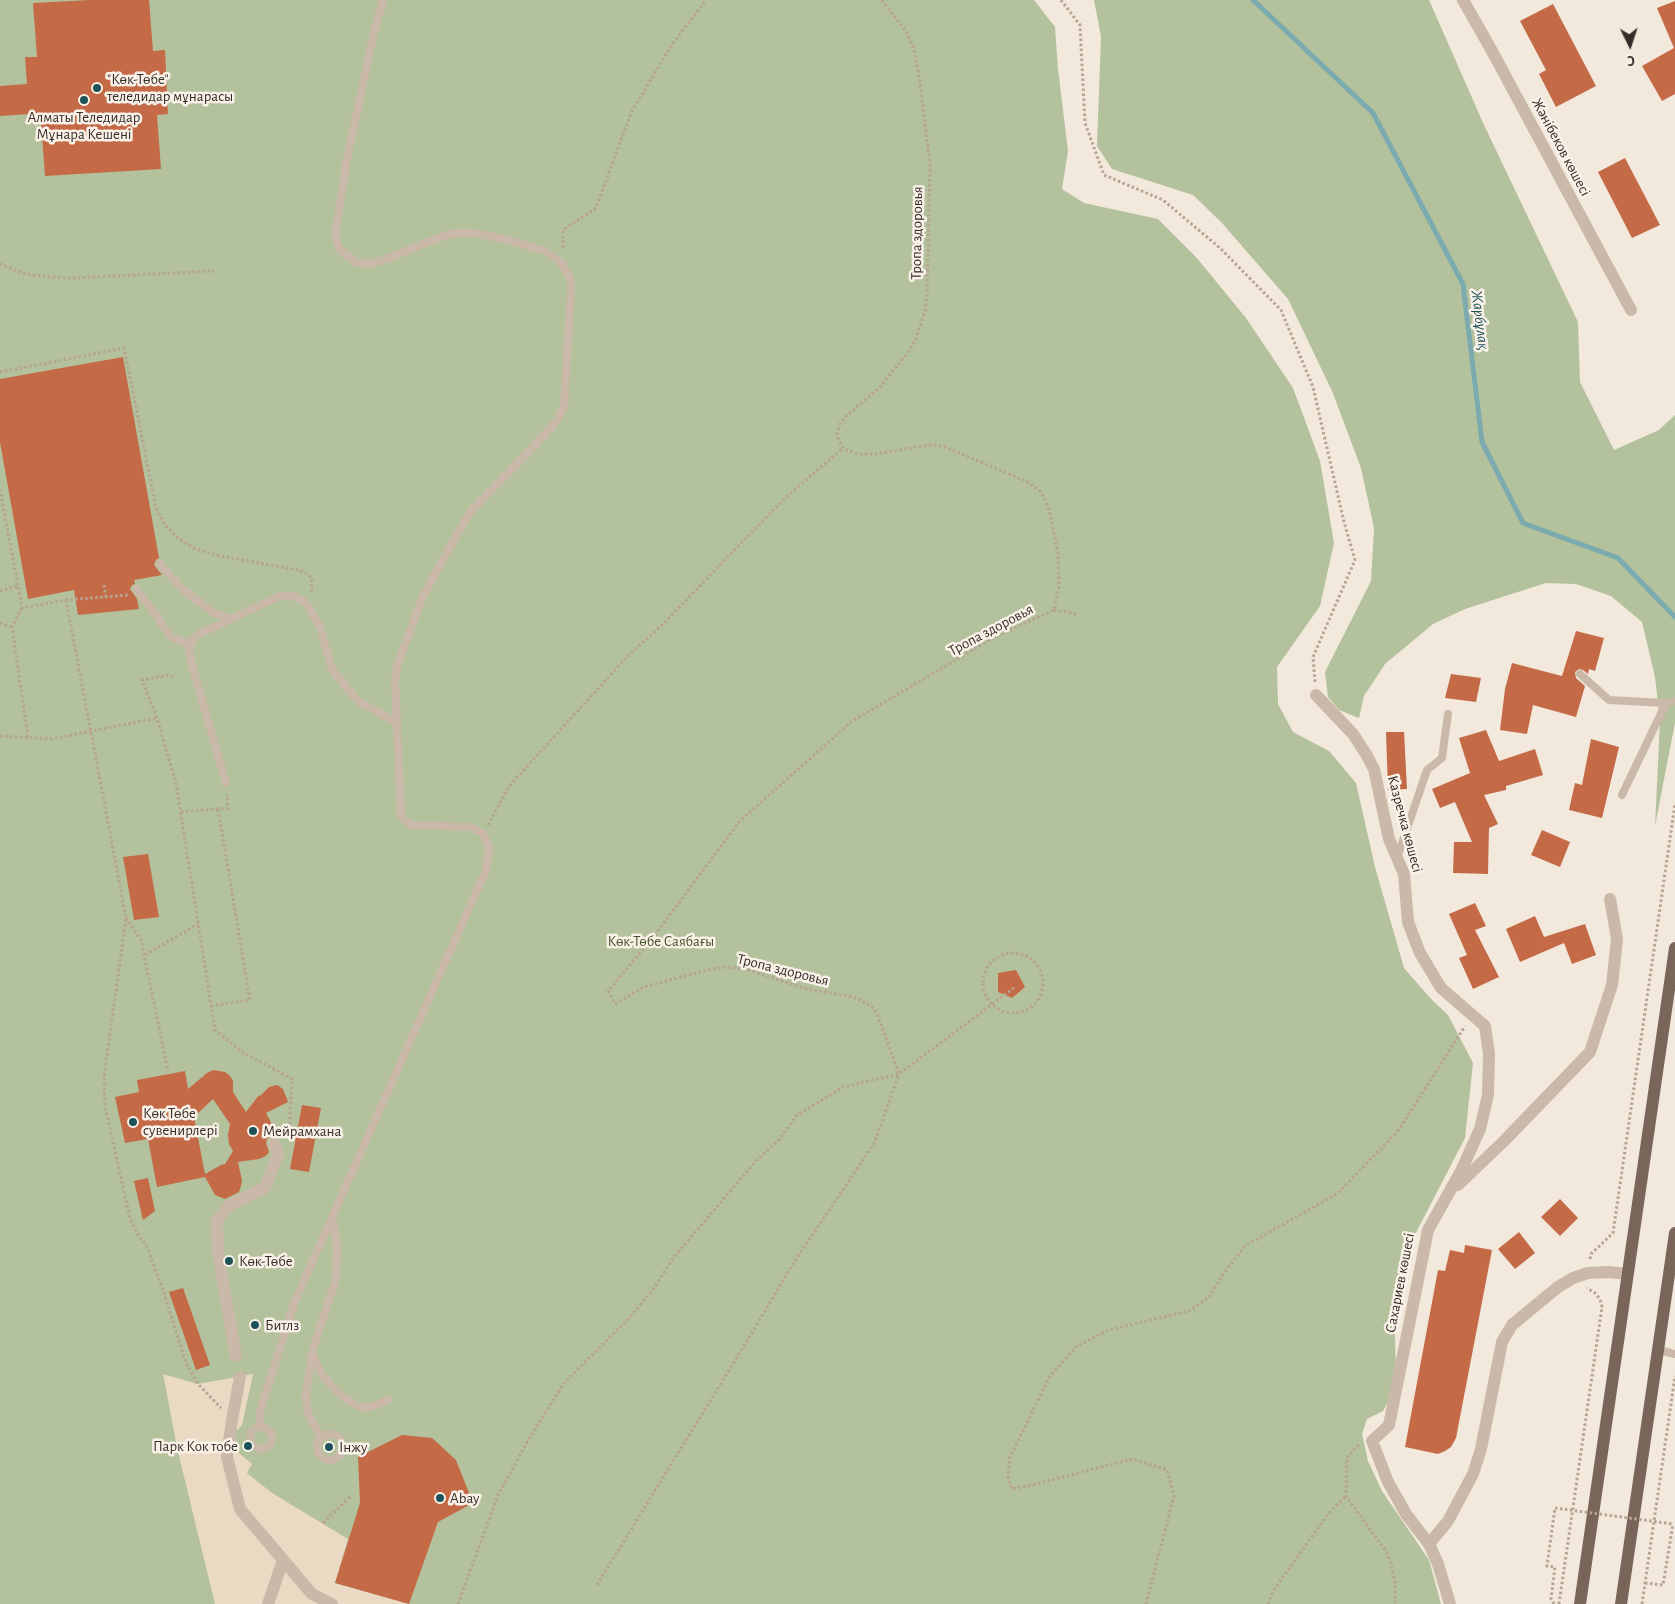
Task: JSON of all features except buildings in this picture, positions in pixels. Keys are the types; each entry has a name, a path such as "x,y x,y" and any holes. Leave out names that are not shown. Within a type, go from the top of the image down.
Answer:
{"main road":[{"path":"1580,1604 1675,948"},
{"path":"1622,1604 1675,1233"}],"street":[{"name":"Жәнібеков көшесі","path":"1463,0 1631,310"},
{"name":"Казречка көшесі","path":"1316,695 1353,734 1374,769 1389,839 1404,874 1408,922"},
{"path":"1450,1192 1504,1141 1590,1052 1612,985 1617,939 1610,899"},
{"name":"Сахариев көшесі","path":"1372,1441 1389,1425 1428,1230 1462,1171 1480,1129 1488,1095 1489,1054 1485,1026 1441,988 1420,953 1408,922"},
{"path":"236,1356 218,1253 217,1221 228,1206 265,1188 276,1149"},
{"path":"1429,1544 1448,1521 1473,1474 1481,1449 1502,1342 1512,1325 1558,1287 1573,1278 1588,1273 1628,1274"},
{"path":"240,1377 227,1457 240,1509 312,1594 332,1604"},
{"path":"1372,1441 1388,1482 1402,1506 1429,1544 1438,1564 1450,1604"},
{"path":"268,1604 283,1560"}],"lane":[{"path":"260,1426 260,1411 295,1301 486,870 489,848 484,834 470,827 411,826 401,817 396,666 423,596 469,513 539,441 556,422 564,408 571,290 570,278 562,263 545,251 505,239 473,233 456,233 440,237 370,264 356,263 340,248 336,240 346,159 374,32 383,0"},
{"path":"160,564 179,586 211,611 229,620"},
{"path":"133,592 149,606 171,637 191,645"},
{"path":"226,783 189,650 192,640 199,634 280,596 295,596 306,603 320,627 332,670 358,701 397,723"},
{"path":"1580,674 1609,700 1675,701"},
{"path":"1622,795 1666,702"},
{"path":"1397,858 1427,770 1442,758 1448,714"},
{"path":"321,1437 308,1414 306,1397 312,1352 336,1279 337,1246 332,1218"},
{"path":"1658,1350 1675,1354"},
{"path":"312,1352 320,1372 338,1393 357,1406 368,1408 388,1400"}],"path":[{"path":"562,263 563,230 596,208 631,113 671,46 706,0"},
{"name":"Тропа здоровья","path":"882,0 907,33 913,46 920,85 930,164 927,294 923,317 915,341 907,354 879,388 846,416 840,424 837,433 843,448 858,454 876,454 929,445 943,446 1028,482 1041,492 1051,517 1058,554 1059,586 1054,610 992,638 850,722 739,822 655,935 608,991 615,1004 644,987 724,967 742,968 806,989 854,997 871,1006 877,1013 899,1074"},
{"path":"1061,0 1080,25 1085,123 1104,175 1162,200 1220,248 1281,310 1313,388 1344,522 1355,560 1313,657 1316,695"},
{"path":"0,264 25,274 58,278 214,271"},
{"path":"0,372 124,348 156,508 165,525 180,539 196,548 216,555 298,570 308,574 312,579 312,587 311,595 306,603"},
{"path":"484,834 509,786 627,657 663,624 784,499 843,448"},
{"path":"0,488 22,608 12,627 28,738"},
{"path":"104,585 106,597"},
{"path":"0,591 18,586"},
{"path":"22,608 66,600 106,597 133,592"},
{"path":"66,600 126,918 104,1077 104,1106 130,1218 138,1236 146,1245 162,1287 186,1363 198,1384 232,1420"},
{"path":"1054,610 1078,614"},
{"path":"0,623 12,627"},
{"path":"173,677 142,680 157,718 176,783 214,1030 242,1052 292,1079 289,1131 276,1149"},
{"path":"0,736 52,739 157,718"},
{"path":"181,812 228,808 226,783"},
{"path":"1591,1254 1613,1234 1675,804"},
{"path":"211,1006 250,1000 218,809"},
{"path":"126,918 142,940 168,1072"},
{"path":"145,955 198,924"},
{"path":"1013,953 1032,959 1039,967 1043,978 1043,988 1039,998 1023,1012 1012,1013 1002,1011 993,1005 986,997 984,987 984,977 987,968 994,960 1003,955 1013,953"},
{"path":"458,1604 498,1496 564,1383 630,1317 652,1291 674,1257 757,1160 778,1141 796,1116 843,1087 899,1074 1014,988"},
{"path":"1146,1604 1174,1496 1167,1470 1132,1459 1032,1485 1012,1488 1008,1480 1009,1459 1050,1376 1077,1346 1109,1330 1189,1311 1209,1297 1224,1273 1246,1246 1338,1193 1398,1131 1472,1015"},
{"path":"597,1585 792,1265 874,1144 899,1074"},
{"path":"1559,1604 1602,1307 1600,1299 1587,1288"},
{"path":"1642,1604 1675,1376"},
{"path":"1372,1441 1356,1446 1347,1458 1346,1496 1388,1554 1395,1581 1395,1604"},
{"path":"323,1523 352,1495"},
{"path":"1268,1604 1273,1591 1328,1514 1346,1496"},
{"path":"1554,1604 1551,1599 1555,1567 1547,1566 1555,1508 1673,1524 1663,1585 1645,1583"}],"green space":[{"name":"Көк-Төбе Саябағы","path":"0,0 1034,0 1055,27 1068,151 1062,189 1084,203 1158,219 1196,257 1246,318 1293,388 1320,461 1334,543 1320,606 1277,667 1278,704 1293,732 1329,751 1356,783 1375,867 1404,968 1448,1015 1473,1063 1465,1138 1407,1250 1394,1297 1396,1373 1393,1393 1383,1411 1367,1419 1362,1434 1368,1461 1382,1491 1429,1560 1441,1604 0,1604"},
{"path":"1094,0 1429,0 1484,125 1578,322 1580,382 1614,450 1659,430 1675,415 1675,723 1655,826 1660,721 1655,677 1642,622 1611,596 1576,584 1546,583 1465,609 1433,624 1385,664 1364,696 1359,718 1339,710 1328,697 1325,672 1371,581 1374,528 1361,468 1332,391 1288,299 1222,223 1193,195 1112,169 1097,146 1101,37"}],"shaded area":[{"path":"163,1374 198,1384 253,1374 242,1425 232,1435 233,1448 252,1464 247,1473 272,1493 348,1539 335,1583 409,1604 215,1604 178,1452"}],"waterway":[{"name":"Жарбұлақ","path":"1253,0 1373,113 1463,284 1482,442 1523,523 1618,558 1675,617"}],"place":[{"name":"\"Көк-Төбе\" теледидар мұнарасы","path":"97,88"},
{"name":"Алматы Теледидар Мұнара Кешені","path":"84,100"},
{"name":"Көк Төбе сувенирлері","path":"133,1122"},
{"name":"Мейрамхана","path":"253,1131"},
{"name":"Көк-Төбе","path":"229,1261"},
{"name":"Битлз","path":"255,1325"},
{"name":"Парк Кок тобе","path":"248,1446"},
{"name":"Інжу","path":"329,1447"},
{"name":"Abay","path":"440,1498"}]}
